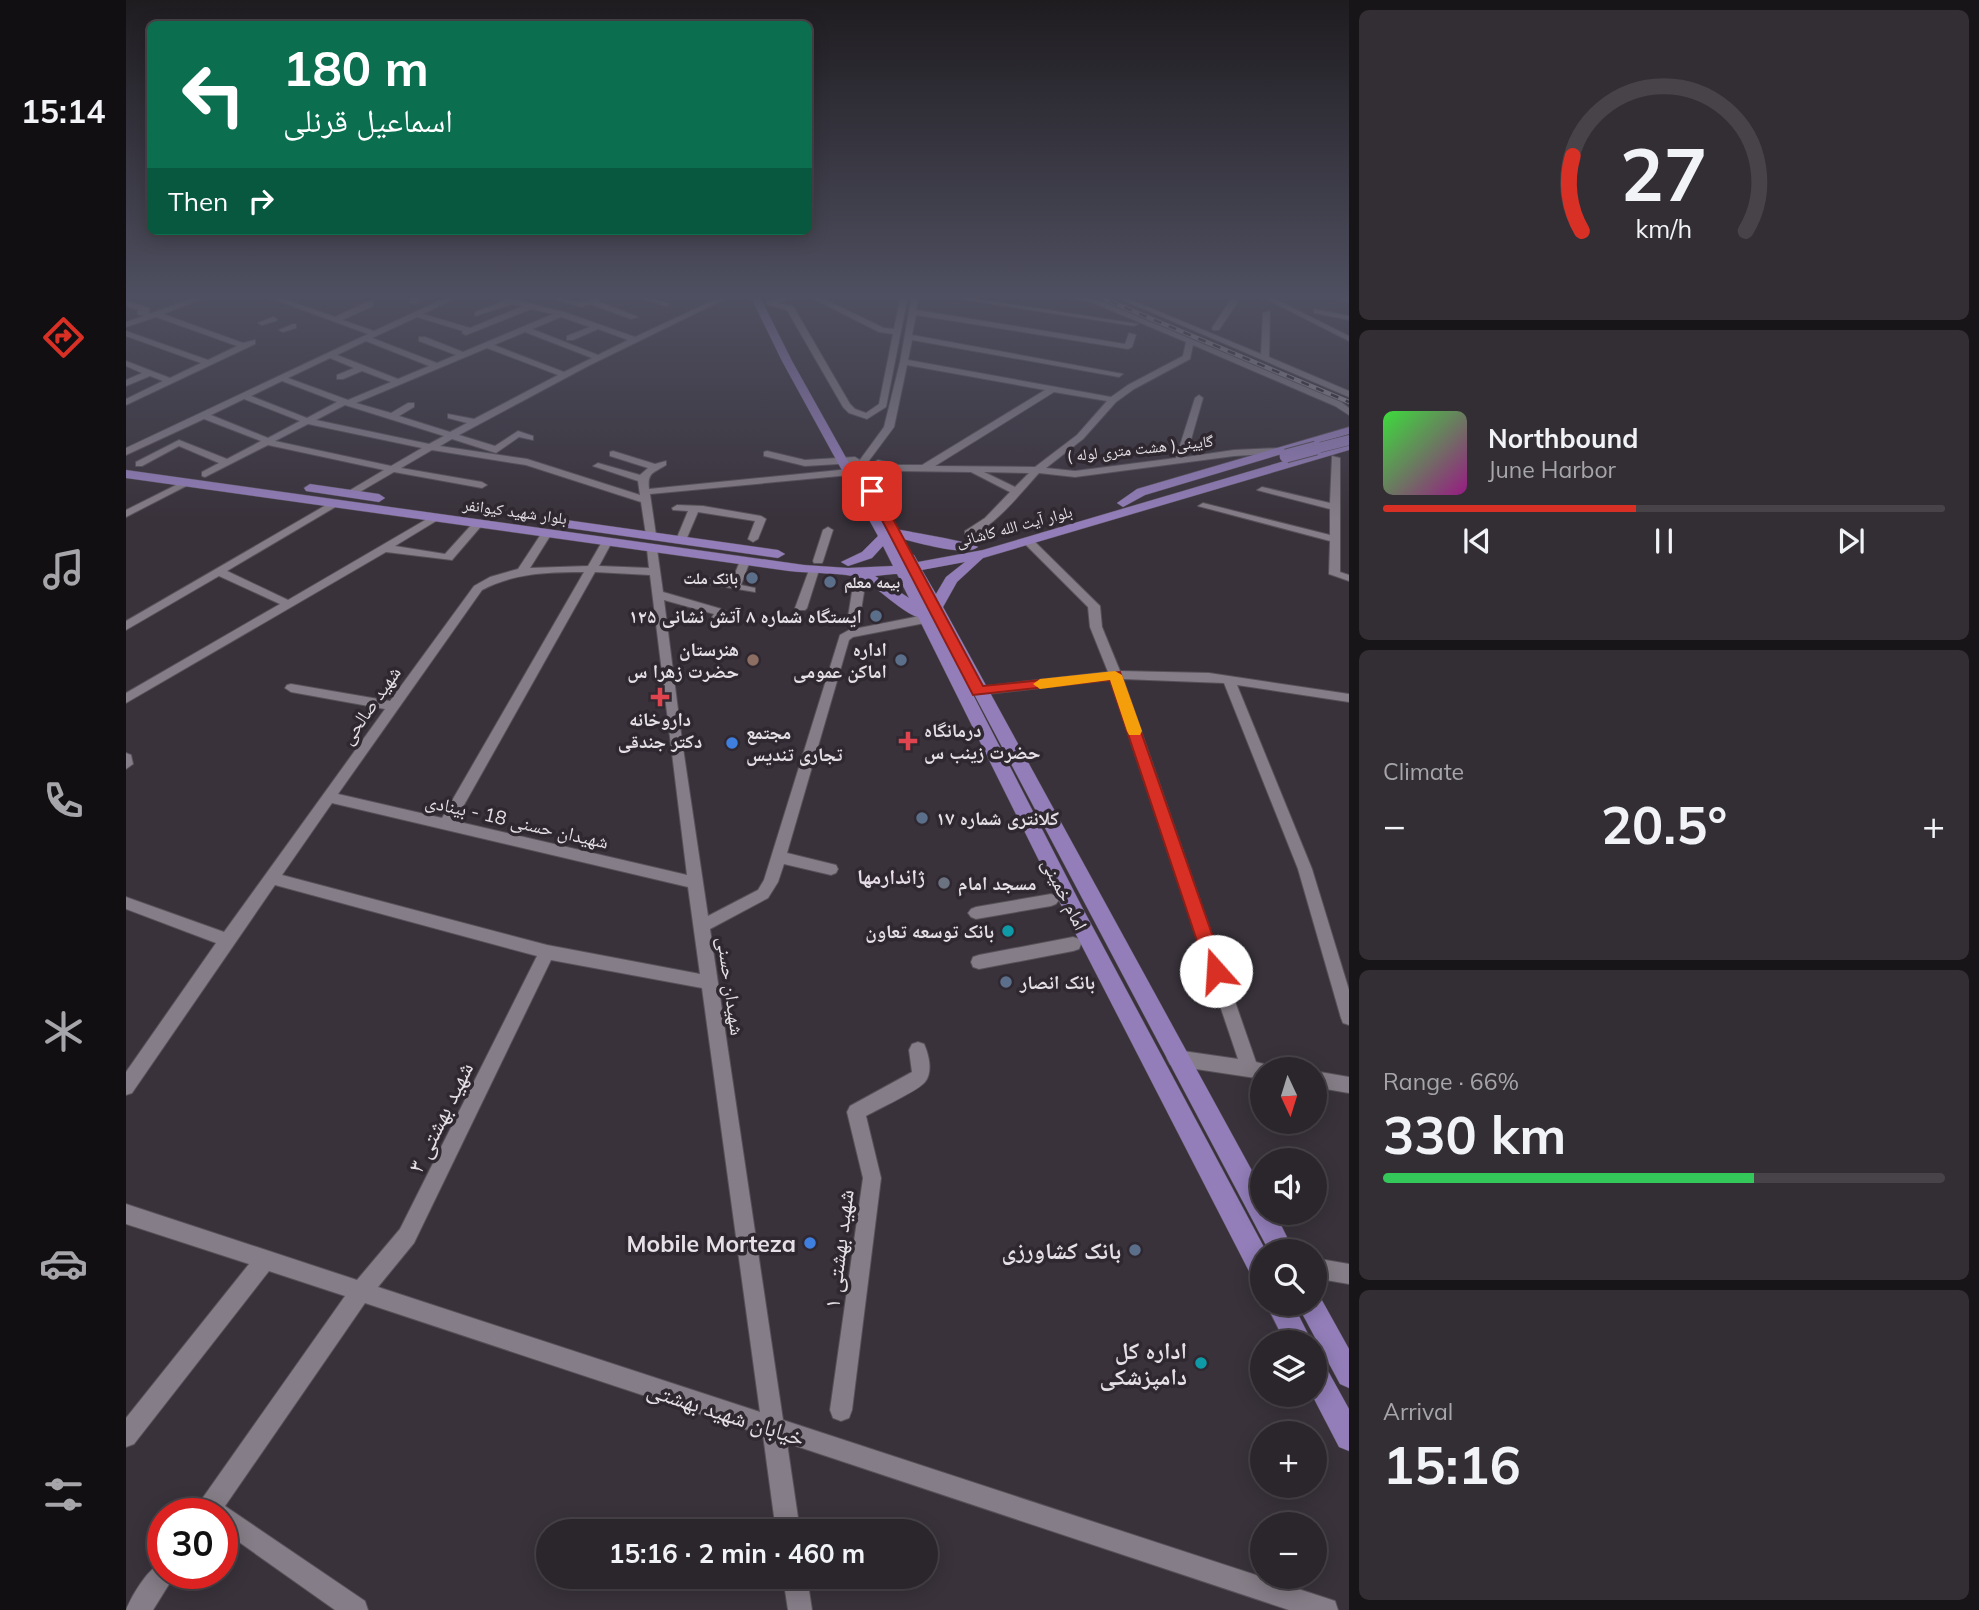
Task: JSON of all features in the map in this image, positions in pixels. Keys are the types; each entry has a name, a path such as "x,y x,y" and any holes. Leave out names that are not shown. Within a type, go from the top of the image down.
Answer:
{"main road":[{"name":"امام خمینی","path":"804,370 905,563 1250,1246"},
{"name":"بلوار آیت الله کاشانی","path":"905,563 985,554 1029,542 1129,506 1286,456 1349,430"},
{"path":"1331,437 1349,440"},
{"path":"1286,456 1349,440"},
{"path":"1286,456 1349,446"},
{"name":"بلوار آیت الله کاشانی","path":"905,563 970,540 1129,506 1177,503 1349,454"},
{"name":"بلوار شهید کیوانفر","path":"132,463 351,494 652,542 745,561 816,566 848,562 905,563"},
{"name":"بلوار شهید کیوانفر","path":"126,474 607,542 681,540 861,573 905,563"},
{"path":"848,562 867,555 890,535 938,543 970,540"},
{"path":"861,573 930,614 951,580 985,554"},
{"name":"امام خمینی","path":"930,614 978,691 1275,1239"},
{"path":"1316,1316 1349,1376"},
{"path":"1327,1396 1349,1437"}],"street":[{"path":"142,370 170,381"},
{"path":"126,402 193,370"},
{"path":"126,452 297,370"},
{"path":"340,377 356,370"},
{"path":"367,370 398,382"},
{"path":"205,474 346,402 428,370"},
{"path":"553,370 562,374"},
{"path":"351,494 539,383 570,370"},
{"path":"826,370 846,405 876,424"},
{"path":"876,424 883,405 890,370"},
{"path":"677,508 694,510 717,499 852,465 876,424 900,370"},
{"path":"949,370 1113,400"},
{"path":"1097,370 1119,374"},
{"path":"970,540 1037,470 1080,437 1113,400 1162,370"},
{"path":"1258,370 1338,404 1349,414"},
{"path":"1293,370 1349,394"},
{"path":"126,383 149,373"},
{"path":"280,378 514,457 646,496 717,499 761,519 753,539"},
{"path":"925,468 1053,389"},
{"path":"243,396 307,421 429,447 514,457"},
{"path":"1180,459 1199,398"},
{"path":"366,408 382,399"},
{"path":"393,416 411,405"},
{"path":"476,409 488,414"},
{"path":"407,421 421,412"},
{"path":"203,415 267,442 391,469 482,485"},
{"path":"451,415 474,422"},
{"path":"496,450 518,434 530,438"},
{"path":"155,438 173,446"},
{"path":"132,463 179,443 226,462"},
{"path":"598,466 643,479 659,465 613,454"},
{"path":"767,454 805,463 852,465"},
{"name":"گایینی( هشت متری لوله )","path":"878,463 898,468 1037,470 1075,474 1180,459 1286,456"},
{"path":"1335,458 1335,574 1349,578"},
{"path":"969,468 1016,491"},
{"name":"شهیدان حسنی","path":"643,479 708,982 786,1519"},
{"path":"126,514 189,482"},
{"path":"1262,490 1335,508"},
{"path":"278,535 296,518 298,498"},
{"path":"126,626 332,504"},
{"path":"1203,506 1335,539"},
{"path":"681,540 694,510"},
{"path":"126,699 436,518"},
{"path":"384,548 448,558 478,524"},
{"path":"801,608 828,530"},
{"path":"523,571 547,533"},
{"path":"446,824 607,542"},
{"path":"1029,542 1094,606 1096,627 1251,1057"},
{"path":"735,586 745,561"},
{"path":"218,571 288,604"},
{"name":"شهید صالحی","path":"126,1087 392,706 478,588 496,577 523,571 654,572"},
{"path":"854,617 861,573"},
{"path":"702,580 751,590"},
{"path":"656,594 721,612 718,617"},
{"path":"702,926 763,894 771,882 844,638 849,634 930,614"},
{"path":"978,691 1115,675 1209,677 1349,698"},
{"path":"1229,681 1305,869 1349,1018"},
{"path":"291,688 392,706"},
{"path":"126,758 126,764"},
{"name":"شهیدان حسنی 18 - بینادی","path":"328,797 696,883"},
{"path":"779,858 831,869"},
{"path":"271,878 547,952 708,982"},
{"path":"976,913 1051,901"},
{"path":"126,903 227,940"},
{"path":"979,962 1073,944"},
{"name":"شهید بهشتی ۳","path":"224,1498 360,1293 407,1236 547,952"},
{"name":"شهید بهشتی ۱","path":"841,1410 872,1178 856,1112 918,1078 921,1071 918,1050"},
{"path":"1176,1058 1250,1069"},
{"path":"1327,1081 1349,1085"},
{"name":"خیابان شهید بهشتی","path":"126,1214 1299,1606 1326,1610"},
{"path":"126,1436 265,1260"},
{"path":"1327,1270 1349,1273"},
{"path":"238,1529 356,1610"},
{"path":"138,1610 153,1589"},
{"path":"797,1589 800,1610"}],"railway":[{"path":"1273,370 1349,402"}],"slow traffic":[{"path":"1040,684 1115,675 1134,731"}],"place":[{"name":"بانک ملت","path":"752,578"},
{"name":"بیمه معلم","path":"830,582"},
{"name":"ایستگاه شماره ۸ آتش نشانی ۱۲۵","path":"876,616"},
{"name":"هنرستان حضرت زهرا س","path":"753,660"},
{"name":"اداره اماکن عمومی","path":"901,660"},
{"name":"داروخانه دکتر جندقی","path":"660,697"},
{"name":"درمانگاه حضرت زینب س","path":"908,741"},
{"name":"مجتمع تجاری تندیس","path":"732,743"},
{"name":"کلانتری شماره ۱۷","path":"922,818"},
{"name":"مسجد امام","path":"944,883"},
{"name":"بانک توسعه تعاون","path":"1008,931"},
{"name":"بانک انصار","path":"1006,982"},
{"name":"Mobile Morteza","path":"810,1243"},
{"name":"بانک کشاورزی","path":"1135,1250"},
{"name":"اداره کل دامپزشکی","path":"1201,1363"}],"district":[{"name":"ژاندارمها","path":"891,876"}],"route":[{"path":"872,491 978,691 1115,675 1216,971"}]}
